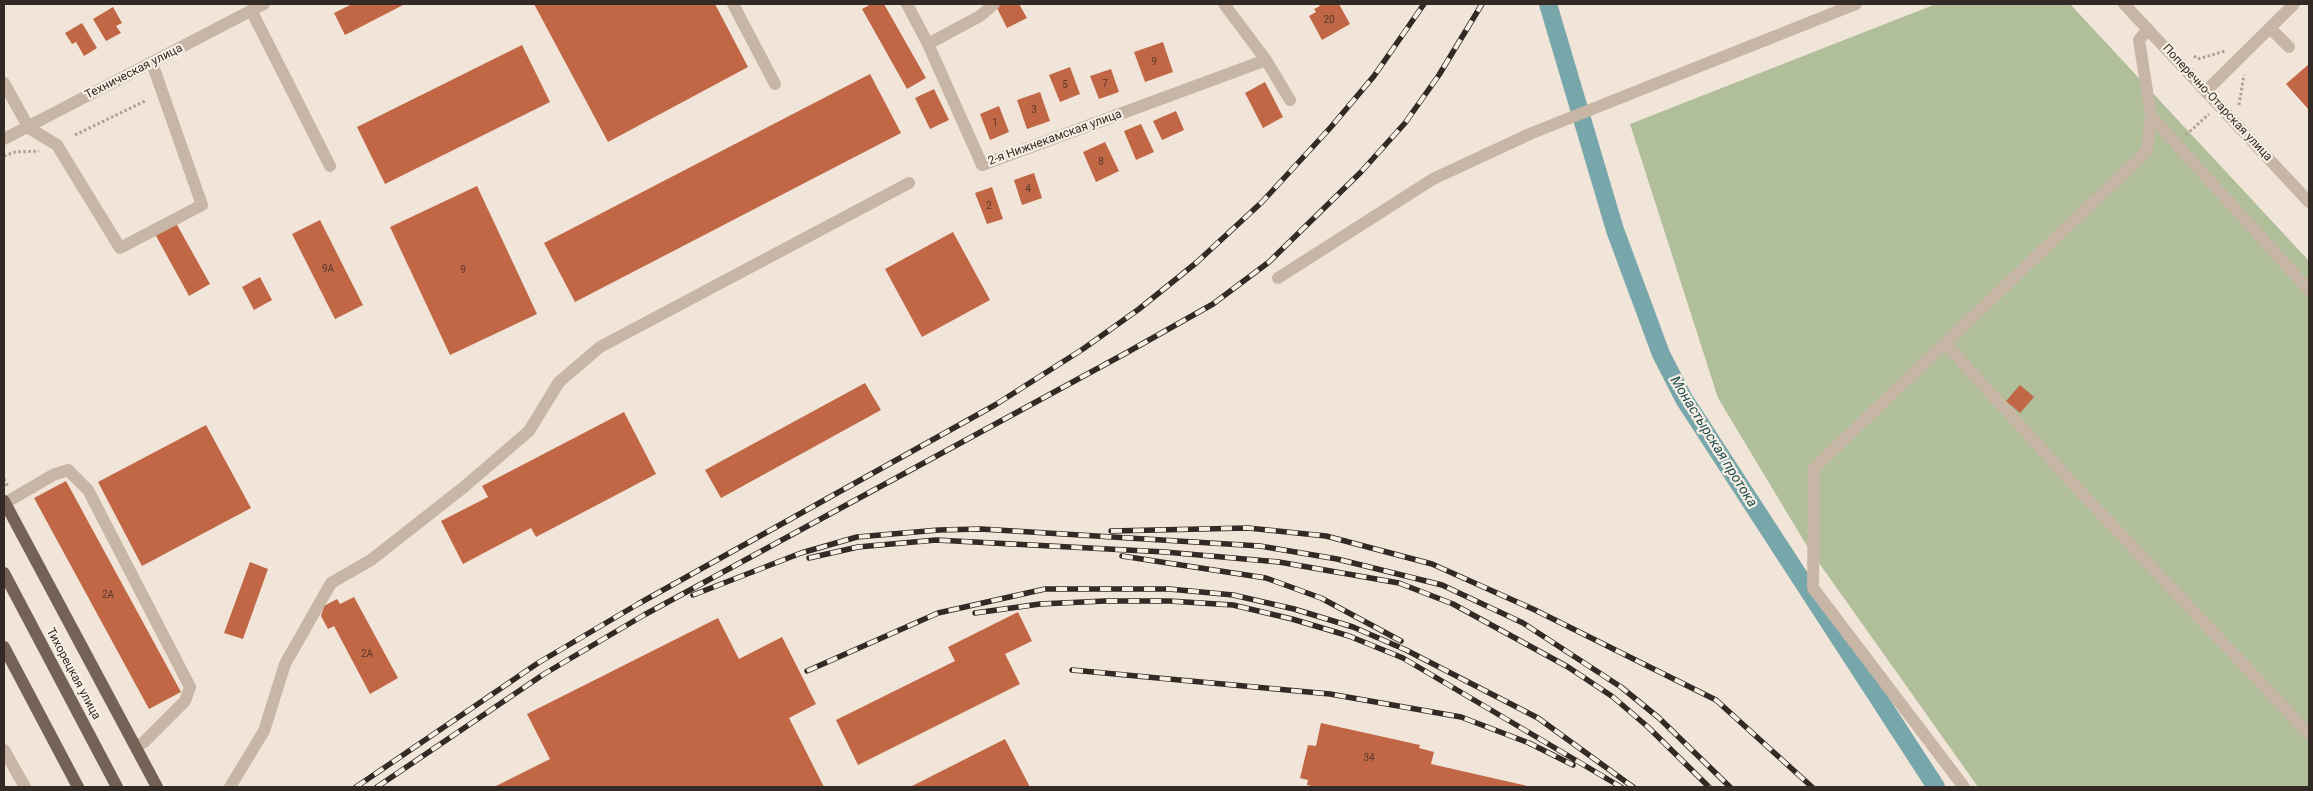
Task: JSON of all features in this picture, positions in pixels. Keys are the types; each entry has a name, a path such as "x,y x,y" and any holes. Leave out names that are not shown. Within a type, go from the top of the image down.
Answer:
{"main road":[{"path":"4,502 157,787"},
{"name":"Тихорецкая улица","path":"4,574 117,787"},
{"path":"4,647 78,787"}],"street":[{"name":"Техническая улица","path":"4,139 29,128 264,4"},
{"path":"733,4 775,84"},
{"name":"2-я Нижнекамская улица","path":"906,4 928,44 982,166 1266,60"},
{"path":"928,44 980,16 994,4"},
{"path":"1224,4 1266,60 1290,100"},
{"path":"1278,278 1433,179 1532,132 1856,4"},
{"name":"Поперечно-Отарская улица","path":"2124,4 2309,202"},
{"path":"2206,91 2294,4"},
{"path":"251,10 330,166"},
{"path":"2270,28 2289,47"},
{"path":"1964,787 1813,588 1814,468 2148,150 2151,116 2139,40 2148,30"},
{"path":"4,83 29,128 57,145 120,248 202,204 152,62"},
{"path":"2151,116 2309,290"},
{"path":"230,787 264,731 285,664 332,583 371,560 464,487 529,431 560,382 600,347 909,184"},
{"path":"1945,343 2078,489 2309,734"},
{"path":"4,502 53,475 68,470 88,490 190,687 185,701 144,742 136,747"},
{"path":"4,750 25,787"}],"path":[{"path":"75,135 145,101"},
{"path":"2176,144 2209,114"},
{"path":"4,156 16,152 47,151"}],"green space":[{"path":"1936,4 2070,4 2309,261 2309,787 1978,787 1807,546 1718,398 1630,124"}],"building":[{"path":"352,4 405,4 345,35 334,13"},
{"path":"534,4 715,4 748,67 608,142"},
{"path":"871,4 884,4 926,78 907,89 862,9"},
{"path":"1001,4 1019,4 1027,18 1007,28 996,6"},
{"path":"1318,4 1339,4 1350,24 1322,40 1309,16 1316,12 1314,9 1320,6"},
{"path":"113,7 122,23 116,26 121,33 106,41 93,19"},
{"path":"82,23 97,48 84,56 76,42 72,44 65,33"},
{"path":"1163,42 1173,72 1145,82 1134,52"},
{"path":"522,45 550,102 385,184 357,127"},
{"path":"2309,64 2309,110 2286,84"},
{"path":"1070,67 1080,94 1060,102 1049,75"},
{"path":"1111,69 1119,92 1099,99 1090,76"},
{"path":"870,74 901,133 575,302 544,243"},
{"path":"1265,82 1283,117 1263,128 1245,93"},
{"path":"934,89 949,120 930,129 915,98"},
{"path":"1040,92 1050,121 1027,129 1017,100"},
{"path":"999,106 1009,132 990,140 980,114"},
{"path":"1176,111 1184,130 1162,140 1153,121"},
{"path":"1141,124 1154,152 1136,160 1124,131"},
{"path":"1105,142 1119,171 1096,182 1083,152"},
{"path":"1034,173 1042,198 1022,205 1014,180"},
{"path":"477,186 537,314 450,355 390,227"},
{"path":"992,187 1003,219 987,224 975,193"},
{"path":"320,220 363,305 335,319 292,234"},
{"path":"176,223 210,284 189,296 155,234"},
{"path":"953,232 990,300 922,337 885,269"},
{"path":"260,277 272,300 254,310 242,287"},
{"path":"865,383 881,410 721,498 705,470"},
{"path":"2020,385 2034,397 2020,413 2006,401"},
{"path":"624,412 656,474 536,537 531,528 463,564 441,521 488,497 482,486"},
{"path":"206,425 251,508 142,566 98,482"},
{"path":"66,481 181,692 149,709 34,498"},
{"path":"250,562 268,569 243,639 224,633"},
{"path":"354,597 398,678 370,694 334,626 328,629 321,616 324,606 337,599 340,604"},
{"path":"1018,612 1032,641 1005,654 1020,684 858,765 836,720 955,661 948,647"},
{"path":"718,618 739,659 782,637 816,704 789,718 824,787 494,787 550,759 527,714"},
{"path":"1321,723 1420,745 1419,748 1434,752 1431,764 1532,787 1317,787 1307,785 1308,780 1300,778 1308,745 1316,746"},
{"path":"1005,739 1030,787 910,787"}],"waterway":[{"name":"Монастырская протока","path":"1548,4 1615,230 1661,354 1684,399 1936,787"}],"railway":[{"path":"356,787 538,663 638,604 995,405 1083,349 1139,309 1196,263 1262,202 1331,127 1374,76 1424,4"},
{"path":"377,787 544,674 644,615 1213,304 1269,262 1361,172 1405,123 1439,75 1482,4"},
{"path":"1111,531 1248,528 1326,536 1432,564 1535,610 1716,700 1812,787"},
{"path":"693,595 801,553 857,537 939,530 981,529 1260,546 1337,559 1442,585 1523,623 1621,687 1659,718 1730,787"},
{"path":"809,558 858,547 936,540 1165,552 1279,562 1399,583 1453,604 1568,667 1613,697 1648,727 1709,787"},
{"path":"1122,556 1266,578 1321,598 1401,641"},
{"path":"807,671 938,613 1045,589 1169,589 1233,595 1294,609 1353,627 1406,650 1538,718 1633,787"},
{"path":"975,613 1040,604 1169,601 1233,605 1292,619 1349,636 1403,658 1621,787"},
{"path":"1072,670 1330,694 1461,717 1529,743 1573,765"}]}
